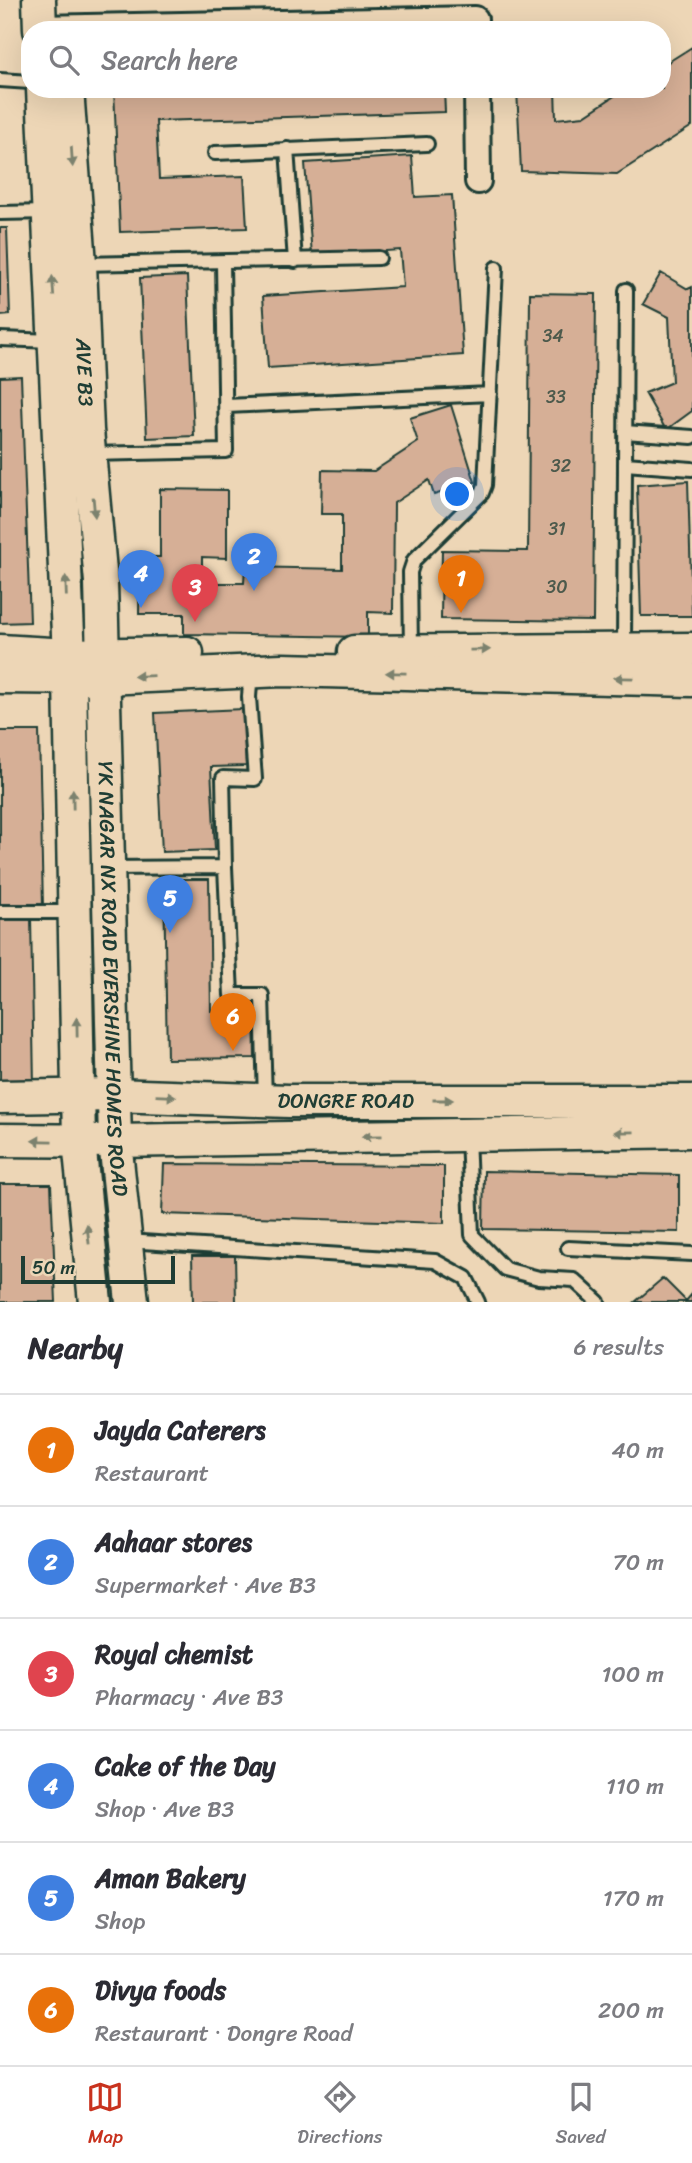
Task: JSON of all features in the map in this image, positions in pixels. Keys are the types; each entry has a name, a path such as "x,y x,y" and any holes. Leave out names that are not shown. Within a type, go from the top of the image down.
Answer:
{"street":[{"path":"51,19 475,16"},
{"name":"AVE B3","path":"44,98 48,212 57,341 69,666"},
{"name":"AVE B3","path":"68,98 80,264 89,454 101,582 104,666"},
{"path":"477,98 478,181"},
{"path":"104,666 411,651 692,649"},
{"path":"0,651 69,666"},
{"path":"0,677 69,666 104,666 692,680"},
{"name":"YK NAGAR NX ROAD EVERSHINE HOMES ROAD","path":"69,666 79,1141 95,1302"},
{"name":"YK NAGAR NX ROAD EVERSHINE HOMES ROAD","path":"104,666 103,736 115,1142 132,1302"},
{"name":"DONGRE ROAD","path":"0,1097 114,1095 265,1100 692,1101"},
{"name":"DONGRE ROAD","path":"0,1140 115,1142 692,1131"}],"lane":[{"path":"0,80 21,81"},
{"path":"215,153 427,144"},
{"path":"287,149 295,261"},
{"path":"0,213 48,212"},
{"path":"80,264 380,258"},
{"path":"89,454 226,451 223,263"},
{"path":"411,651 410,572 421,551 482,493 485,485 496,268"},
{"path":"624,649 626,290"},
{"path":"0,339 57,341"},
{"path":"227,406 490,394"},
{"path":"625,432 692,437"},
{"path":"625,464 692,469"},
{"path":"251,671 249,697 255,779 223,778 225,867 231,995 262,995 265,1100"},
{"path":"108,868 225,867"},
{"path":"0,912 75,912"},
{"path":"468,1135 472,1235 505,1269 539,1278 574,1280 598,1302"},
{"path":"127,1241 435,1261 466,1278 478,1302"},
{"path":"568,1248 692,1254"}],"building":[{"path":"692,47 692,126 617,174 521,171 517,98 555,98 556,119 584,116 611,98 671,98 671,60"},
{"path":"114,98 444,98 445,112 156,121 159,179 244,176 247,228 120,232"},
{"path":"412,156 415,197 452,195 463,355 268,368 263,296 403,287 400,250 312,256 305,163"},
{"path":"0,228 7,228 10,315 0,316"},
{"path":"661,273 688,289 692,287 692,411 666,430 645,393 672,382 669,317 643,304"},
{"path":"187,276 194,436 147,438 140,278"},
{"path":"530,293 596,294 593,621 441,619 442,550 528,551"},
{"path":"21,376 30,622 0,623 0,377"},
{"path":"451,405 475,482 434,495 429,480 394,503 393,613 368,612 368,637 184,634 184,614 139,614 140,557 160,557 160,489 227,490 227,558 202,557 202,583 244,583 245,567 342,569 342,514 321,514 322,470 374,471 418,442 410,418"},
{"path":"688,481 692,616 641,616 637,485"},
{"path":"243,709 246,766 211,767 215,850 162,852 155,713"},
{"path":"0,731 39,731 43,906 0,906"},
{"path":"164,879 209,879 211,1011 254,1010 255,1058 167,1059"},
{"path":"0,918 31,918 34,1086 0,1086"},
{"path":"164,1164 444,1166 444,1223 162,1214"},
{"path":"484,1171 679,1175 679,1232 483,1229"},
{"path":"0,1184 51,1184 56,1302 0,1302"},
{"path":"192,1256 235,1256 236,1302 193,1302"},
{"path":"663,1278 686,1301 692,1294 692,1302 635,1302"}],"place":[{"name":"Aahaar stores","path":"254,591"},
{"name":"Cake of the Day","path":"141,608"},
{"name":"Jayda Caterers","path":"461,613"},
{"name":"Royal chemist","path":"195,622"},
{"name":"Aman Bakery","path":"170,933"},
{"name":"Divya foods","path":"233,1051"}]}
